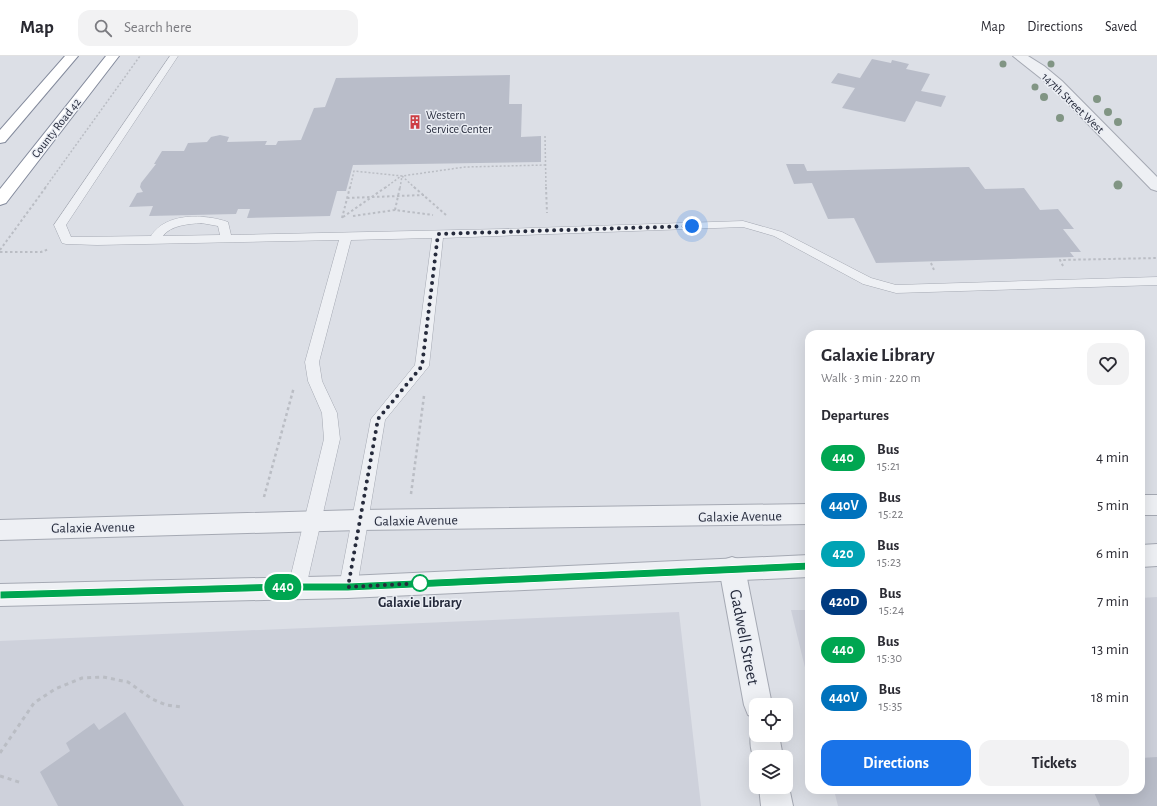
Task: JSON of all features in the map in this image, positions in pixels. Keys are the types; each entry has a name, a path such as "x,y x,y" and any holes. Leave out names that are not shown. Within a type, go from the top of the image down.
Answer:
{"highway":[{"path":"0,138 72,56"},
{"name":"County Road 42","path":"0,200 113,56"}],"street":[{"name":"147th Street West","path":"1019,56 1039,69 1057,84 1157,186"},
{"name":"147th Street West","path":"1124,154 1157,198"},
{"path":"1145,505 1157,505"},
{"name":"Galaxie Avenue","path":"0,530 359,520 805,514"},
{"path":"1145,556 1157,555"},
{"path":"0,595 348,587 732,568 805,566"},
{"name":"Gadwell Street","path":"732,568 757,698"},
{"path":"775,794 777,806"}],"lane":[{"path":"174,56 60,225 66,240 97,241 438,234 743,224 778,234 867,282 896,289 1157,281"},
{"path":"155,240 161,231 170,226 188,222 203,221 216,221 224,224 226,238"},
{"path":"348,587 378,419 422,366 438,234"},
{"path":"297,587 332,439 331,420 328,406 317,388 312,376 312,362 346,236"}],"path":[{"path":"0,251 140,56"},
{"path":"545,136 547,214"},
{"path":"402,176 342,218 354,171 402,176 465,167 545,165"},
{"path":"402,176 450,218"},
{"path":"395,210 402,176"},
{"path":"347,198 424,195"},
{"path":"0,251 42,252 55,246"},
{"path":"1067,272 1060,260 1157,258"},
{"path":"0,753 34,703 55,689 82,678 103,677 128,682 152,699 166,705 181,707"},
{"path":"0,776 22,783"}],"shaded area":[{"path":"1157,597 1157,806 838,806 835,794 1145,794 1145,598"},
{"path":"791,610 805,610 805,668"},
{"path":"679,612 701,806 0,806 0,641"}],"building":[{"path":"872,59 891,63 892,60 909,64 906,69 930,74 921,91 946,96 941,107 916,101 905,122 842,108 855,88 831,83 838,73 860,78"},
{"path":"510,75 509,104 522,104 521,137 541,136 541,162 353,165 346,191 337,191 330,216 247,218 250,209 238,209 236,214 149,216 153,206 129,207 137,193 143,192 140,187 141,183 156,164 154,164 162,151 184,151 188,143 207,142 211,137 220,135 229,137 227,142 267,141 265,145 276,145 278,141 301,140 314,108 325,107 336,78"},
{"path":"786,164 804,164 807,171 969,167 985,189 1024,188 1040,210 1058,209 1074,229 1063,229 1081,252 1070,252 1074,257 876,263 854,218 828,219 812,183 794,184"},
{"path":"125,712 184,806 58,806 40,772 70,751 66,743 94,723 99,730"},
{"path":"1157,757 1157,806 1100,806 1095,794 1145,794 1145,758"}],"bus line":[{"name":"440","path":"0,595 282,587 348,587 732,568 805,566"}],"place":[{"name":"Western Service Center","path":"415,122"},
{"name":"Galaxie Library","path":"420,583"}],"route":[{"path":"420,583 424,583 348,587 378,419 422,366 438,234 692,226"}]}
